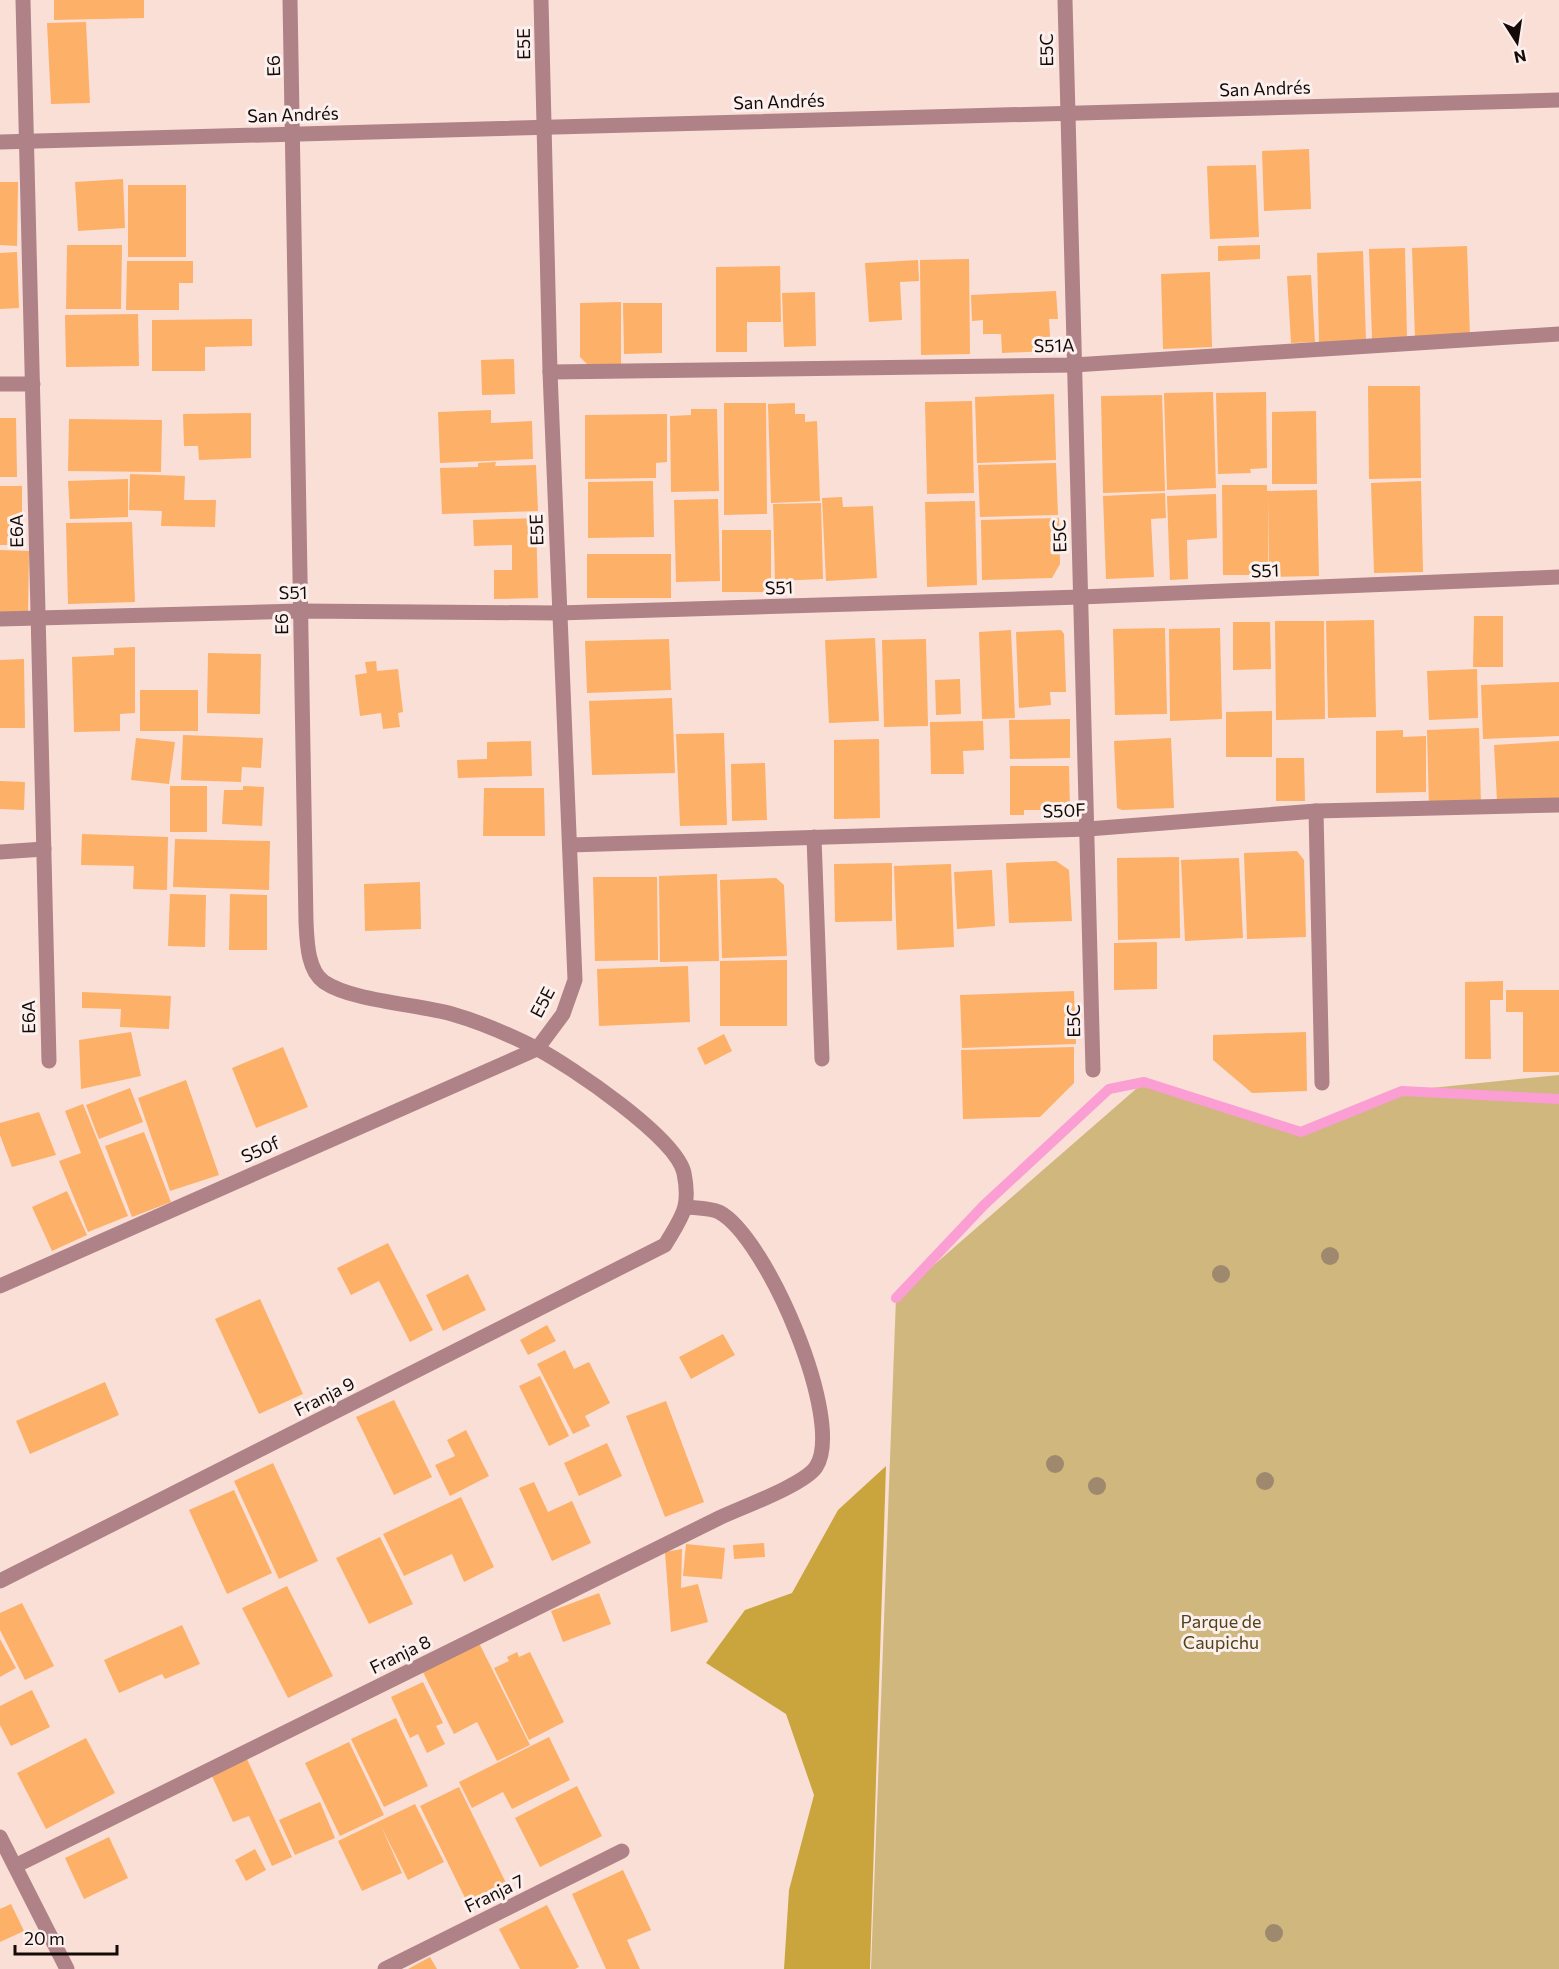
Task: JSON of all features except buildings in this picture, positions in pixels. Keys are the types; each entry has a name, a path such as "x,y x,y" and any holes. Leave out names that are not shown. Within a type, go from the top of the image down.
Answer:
{"street":[{"name":"E6A","path":"23,0 49,1061"},
{"name":"E6","path":"290,0 306,922 309,956 322,981 351,994 454,1014 537,1049 657,1133 683,1171 687,1207"},
{"name":"E5E","path":"537,1049 562,1014 575,980 558,613 541,0"},
{"name":"E5C","path":"1065,0 1093,1070"},
{"name":"San Andrés","path":"0,142 1559,100"},
{"name":"S51A","path":"550,372 1074,365 1559,334"},
{"path":"0,384 33,384"},
{"name":"S51","path":"0,619 301,611 558,613 1081,597 1559,578"},
{"name":"S50F","path":"570,845 1088,829 1316,811 1559,805"},
{"path":"1316,811 1322,1083"},
{"path":"814,837 822,1059"},
{"path":"0,852 44,849"},
{"name":"S50f","path":"0,1286 537,1049"},
{"name":"Franja 9","path":"0,1581 665,1245 687,1207"},
{"name":"Franja 8","path":"15,1866 687,1533 803,1479 816,1467 822,1450 820,1419 810,1371 788,1310 771,1275 746,1236 718,1212 687,1207"},
{"path":"0,1837 67,1969"},
{"name":"Franja 7","path":"385,1969 621,1851"}],"green space":[{"name":"Parque de Caupichu","path":"1559,1075 1559,1969 871,1969 896,1298 1144,1082 1301,1132 1402,1091"}],"shaded area":[{"path":"886,1466 870,1969 784,1969 789,1890 814,1795 786,1714 706,1663 745,1610 792,1593 838,1510"}],"waterway":[{"path":"896,1298 984,1205 1109,1089 1144,1082 1301,1132 1402,1091 1559,1099"}]}
